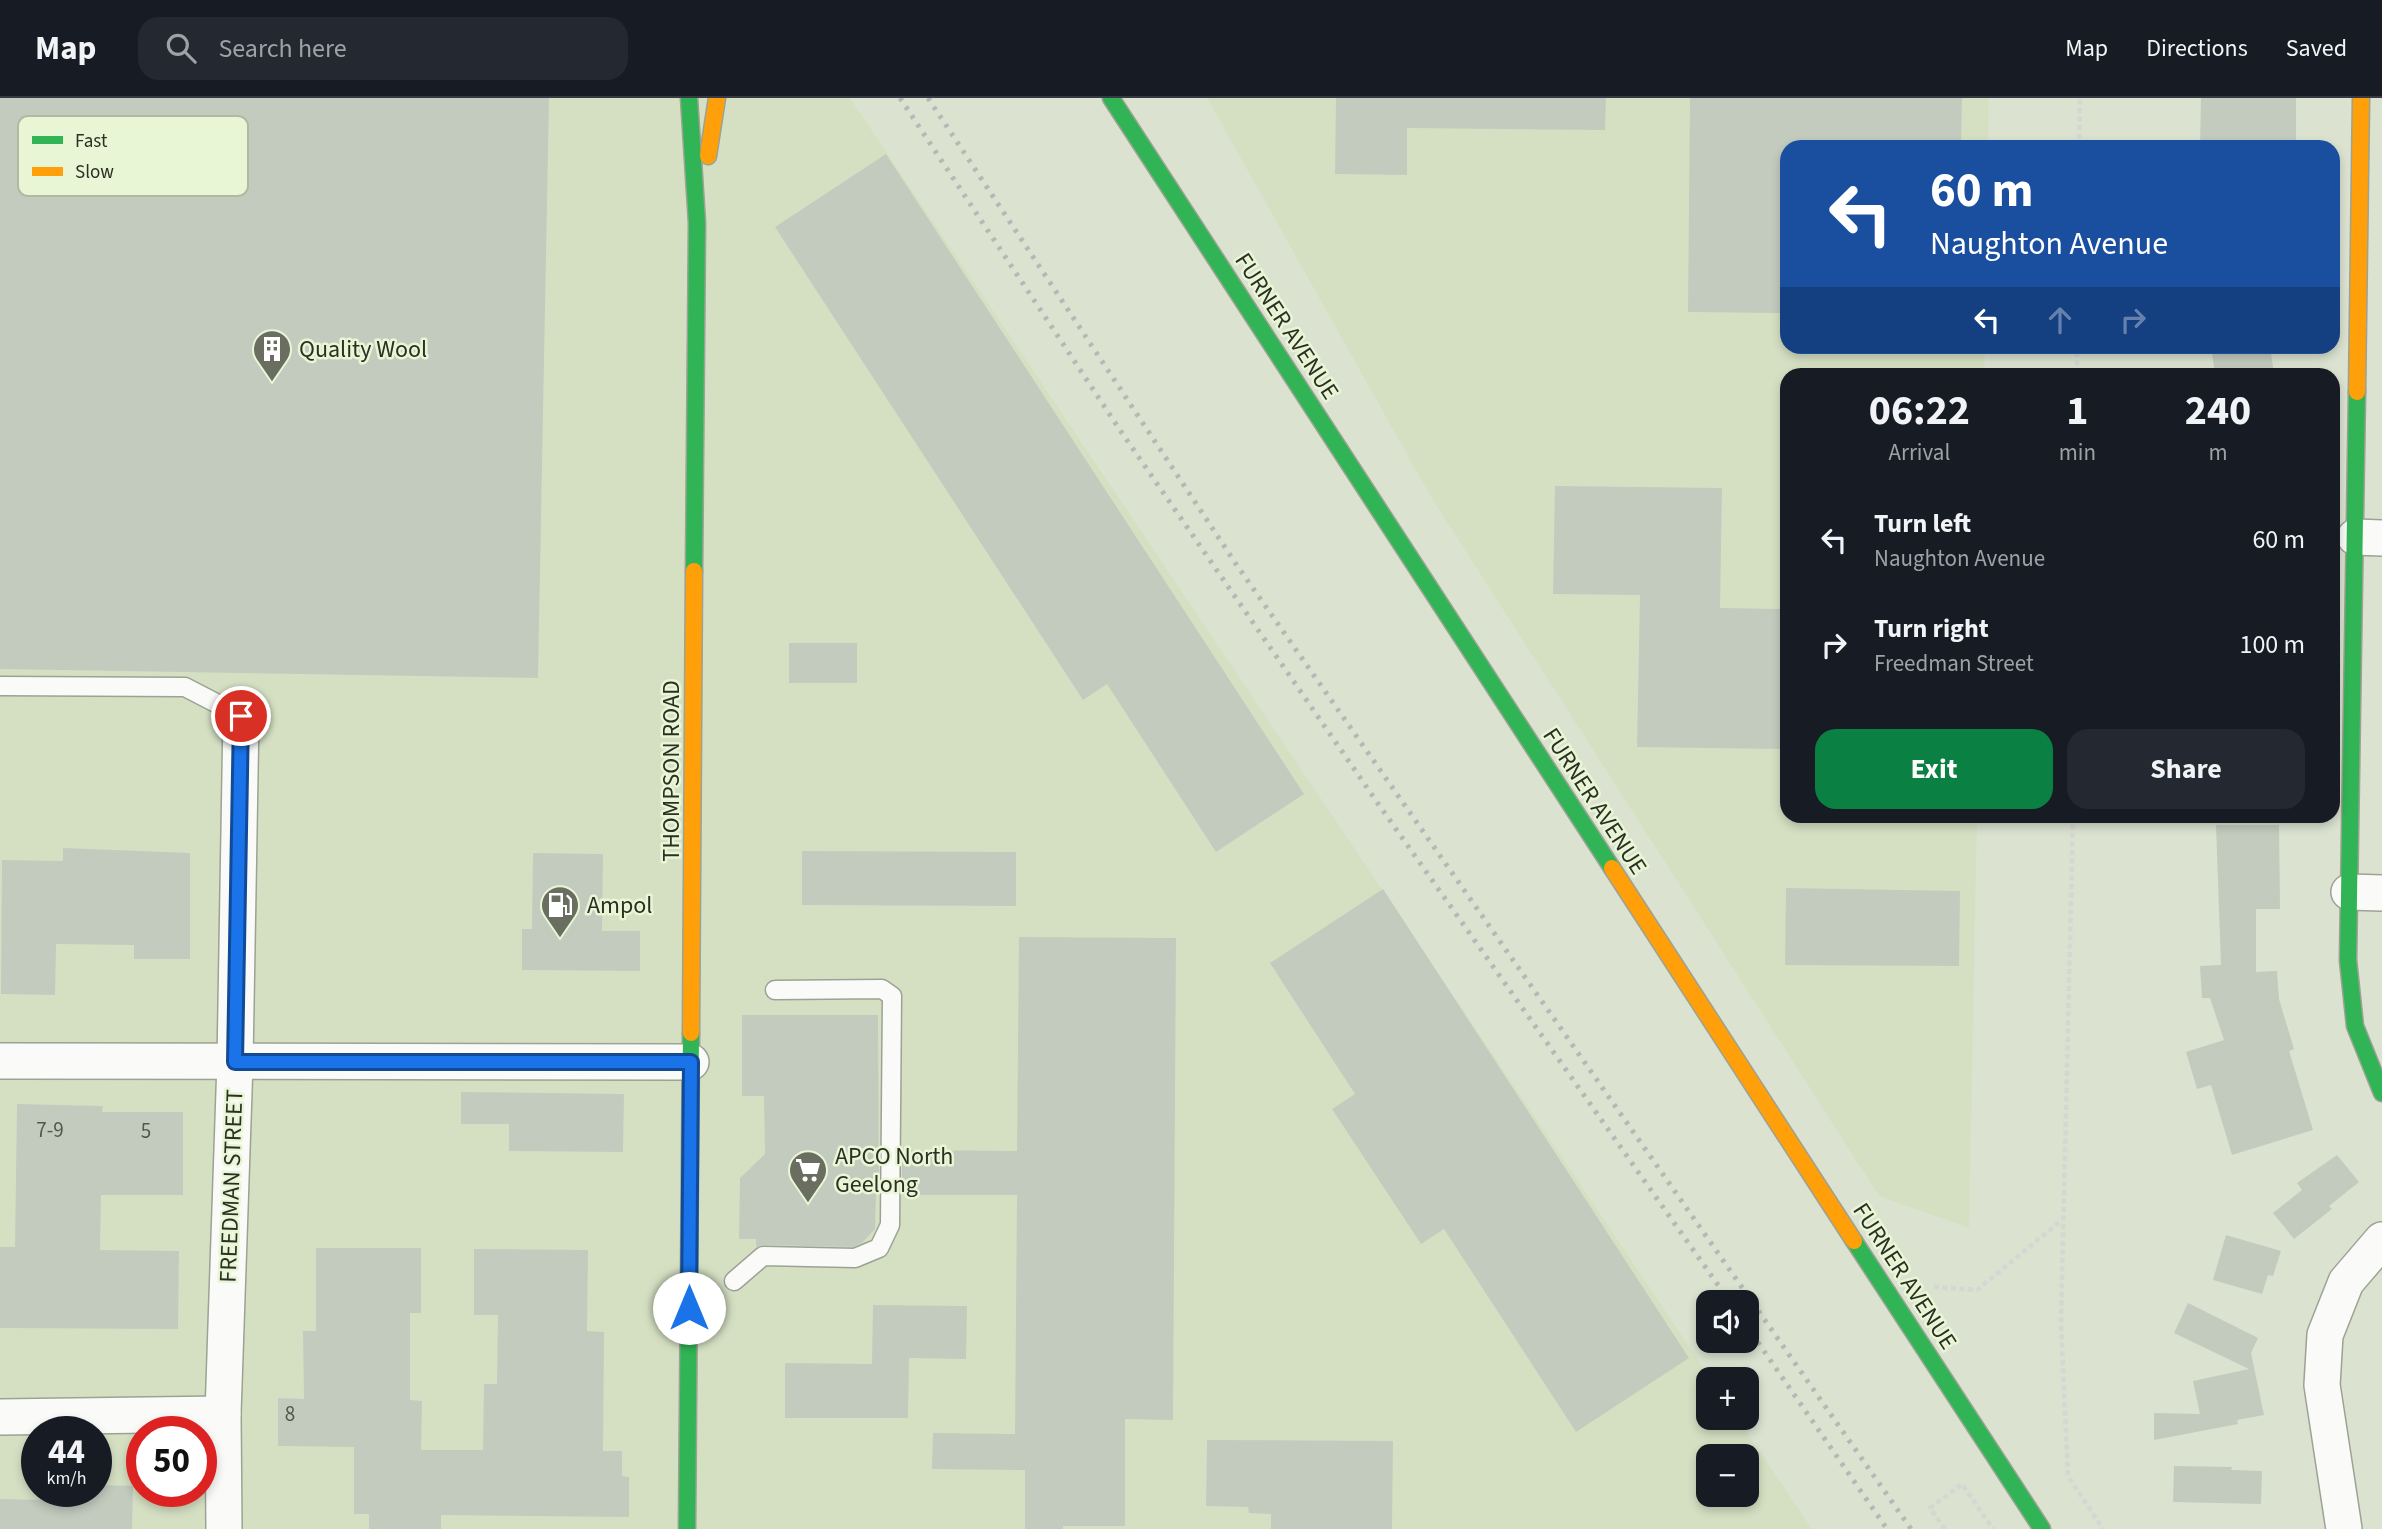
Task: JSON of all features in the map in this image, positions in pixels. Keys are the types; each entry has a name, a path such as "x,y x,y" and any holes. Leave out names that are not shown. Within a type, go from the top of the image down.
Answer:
{"street":[{"name":"THOMPSON ROAD","path":"687,1529 697,223 689,98"},
{"name":"THOMPSON ROAD","path":"697,223 717,98"},
{"name":"FURNER AVENUE","path":"1111,98 2042,1529"},
{"path":"2361,98 2372,186 2365,892 2348,960 2356,1026 2382,1093"},
{"name":"FREEDMAN STREET","path":"224,1529 223,1414 235,1062 241,716"},
{"path":"0,1061 691,1062"},
{"path":"2344,1529 2322,1385 2325,1335 2346,1282 2382,1240"},
{"path":"0,1417 223,1414"}],"lane":[{"path":"0,687 185,687 241,716"},
{"path":"734,1281 763,1256 855,1258 879,1248 890,1225 892,996 882,989 775,990"}],"path":[{"path":"2079,140 2080,98"},
{"path":"2073,823 2061,1323 2068,1476 2103,1529"},
{"path":"1934,1287 1977,1290 2062,1220"},
{"path":"1945,1529 1930,1508 1962,1485 1993,1529"}],"shaded area":[{"path":"0,98 850,98 1703,1367 1696,1367 1696,1430 1745,1430 1755,1444 1696,1444 1696,1507 1759,1507 1759,1451 1812,1529 0,1529"},
{"path":"1207,98 1989,98 1988,140 1780,140 1780,354 1985,354 1984,368 1780,368 1780,823 1977,823 1969,1228 1879,1196 1431,497"}],"building":[{"name":"Quality Wool","path":"0,98 549,98 538,678 0,669"},
{"path":"1336,98 1606,98 1605,130 1407,128 1407,175 1335,174"},
{"path":"1690,98 1962,98 1961,140 1780,140 1780,313 1688,312"},
{"path":"2201,98 2296,98 2296,140 2200,140"},
{"path":"886,154 1304,794 1216,852 1107,684 1083,700 775,227"},
{"path":"2212,354 2271,354 2273,368 2214,368"},
{"path":"1555,486 1722,488 1720,608 1780,609 1780,749 1637,747 1640,595 1553,594"},
{"path":"789,643 857,643 857,683 789,683"},
{"path":"2216,825 2279,825 2280,909 2256,909 2256,972 2277,971 2279,999 2294,1049 2289,1051 2313,1130 2232,1155 2211,1085 2197,1089 2186,1052 2224,1040 2210,998 2202,998 2200,966 2221,965"},
{"path":"63,848 190,853 190,959 134,959 134,945 56,944 55,995 1,994 2,860 63,861"},
{"path":"802,851 1016,852 1016,906 802,905"},
{"path":"533,853 603,854 602,931 640,931 640,971 522,970 522,929 532,929"},
{"path":"1786,888 1960,891 1959,966 1785,965"},
{"path":"1383,889 1689,1358 1576,1432 1444,1229 1421,1244 1332,1109 1355,1094 1270,963"},
{"path":"1019,937 1176,938 1173,1420 1125,1419 1125,1526 1025,1529 1025,1470 932,1469 933,1433 1015,1434 1017,1195 902,1195 902,1150 1017,1151"},
{"path":"742,1015 878,1015 879,1194 876,1194 875,1229 862,1243 853,1247 756,1247 756,1239 739,1239 740,1178 765,1154 764,1096 742,1096"},
{"path":"461,1092 624,1094 623,1152 509,1151 509,1124 461,1124"},
{"path":"17,1104 103,1106 102,1112 183,1112 183,1195 101,1195 100,1250 179,1251 178,1329 0,1328 0,1247 15,1247"},
{"path":"2337,1155 2359,1182 2329,1206 2332,1209 2294,1239 2273,1213 2302,1190 2297,1183"},
{"path":"2226,1235 2281,1251 2273,1276 2268,1275 2262,1294 2213,1280"},
{"path":"316,1248 421,1248 421,1313 410,1313 410,1400 422,1401 421,1450 483,1450 484,1384 497,1384 498,1315 474,1315 474,1249 588,1250 587,1331 604,1332 603,1451 622,1451 622,1476 629,1477 629,1517 441,1515 441,1529 369,1529 369,1514 354,1514 354,1447 278,1446 278,1398 304,1399 303,1331 316,1331"},
{"path":"2188,1303 2258,1338 2251,1353 2264,1415 2237,1420 2238,1424 2154,1440 2154,1413 2200,1414 2193,1381 2249,1369 2174,1333"},
{"path":"873,1305 967,1306 966,1359 909,1358 908,1418 785,1418 785,1363 872,1364"},
{"path":"1207,1440 1393,1441 1392,1529 1271,1529 1271,1514 1249,1513 1248,1507 1206,1506"},
{"path":"2174,1466 2232,1467 2231,1470 2262,1471 2261,1504 2173,1502"},
{"path":"112,1485 126,1486 126,1507 133,1507 132,1529 0,1529 0,1499 21,1499 21,1507 112,1507"}],"railway":[{"path":"900,98 1122,433 1379,805 1722,1290"},
{"path":"928,98 1236,564 1911,1529"},
{"path":"1759,1344 1887,1529"}],"traffic: fast":[{"path":"689,98 697,223 694,571"},
{"path":"1111,98 1612,868"},
{"path":"2357,392 2348,960 2355,1026 2382,1093"},
{"path":"687,1529 691,1033"},
{"path":"1854,1241 2042,1529"}],"traffic: slow":[{"path":"708,156 717,98"},
{"path":"2357,392 2361,98"},
{"path":"691,1033 694,571"},
{"path":"1612,868 1854,1241"}],"place":[{"name":"Quality Wool","path":"272,383"},
{"name":"Ampol","path":"560,939"},
{"name":"APCO North Geelong","path":"808,1204"}],"route":[{"path":"241,716 235,1062 691,1062 689,1308"}]}
